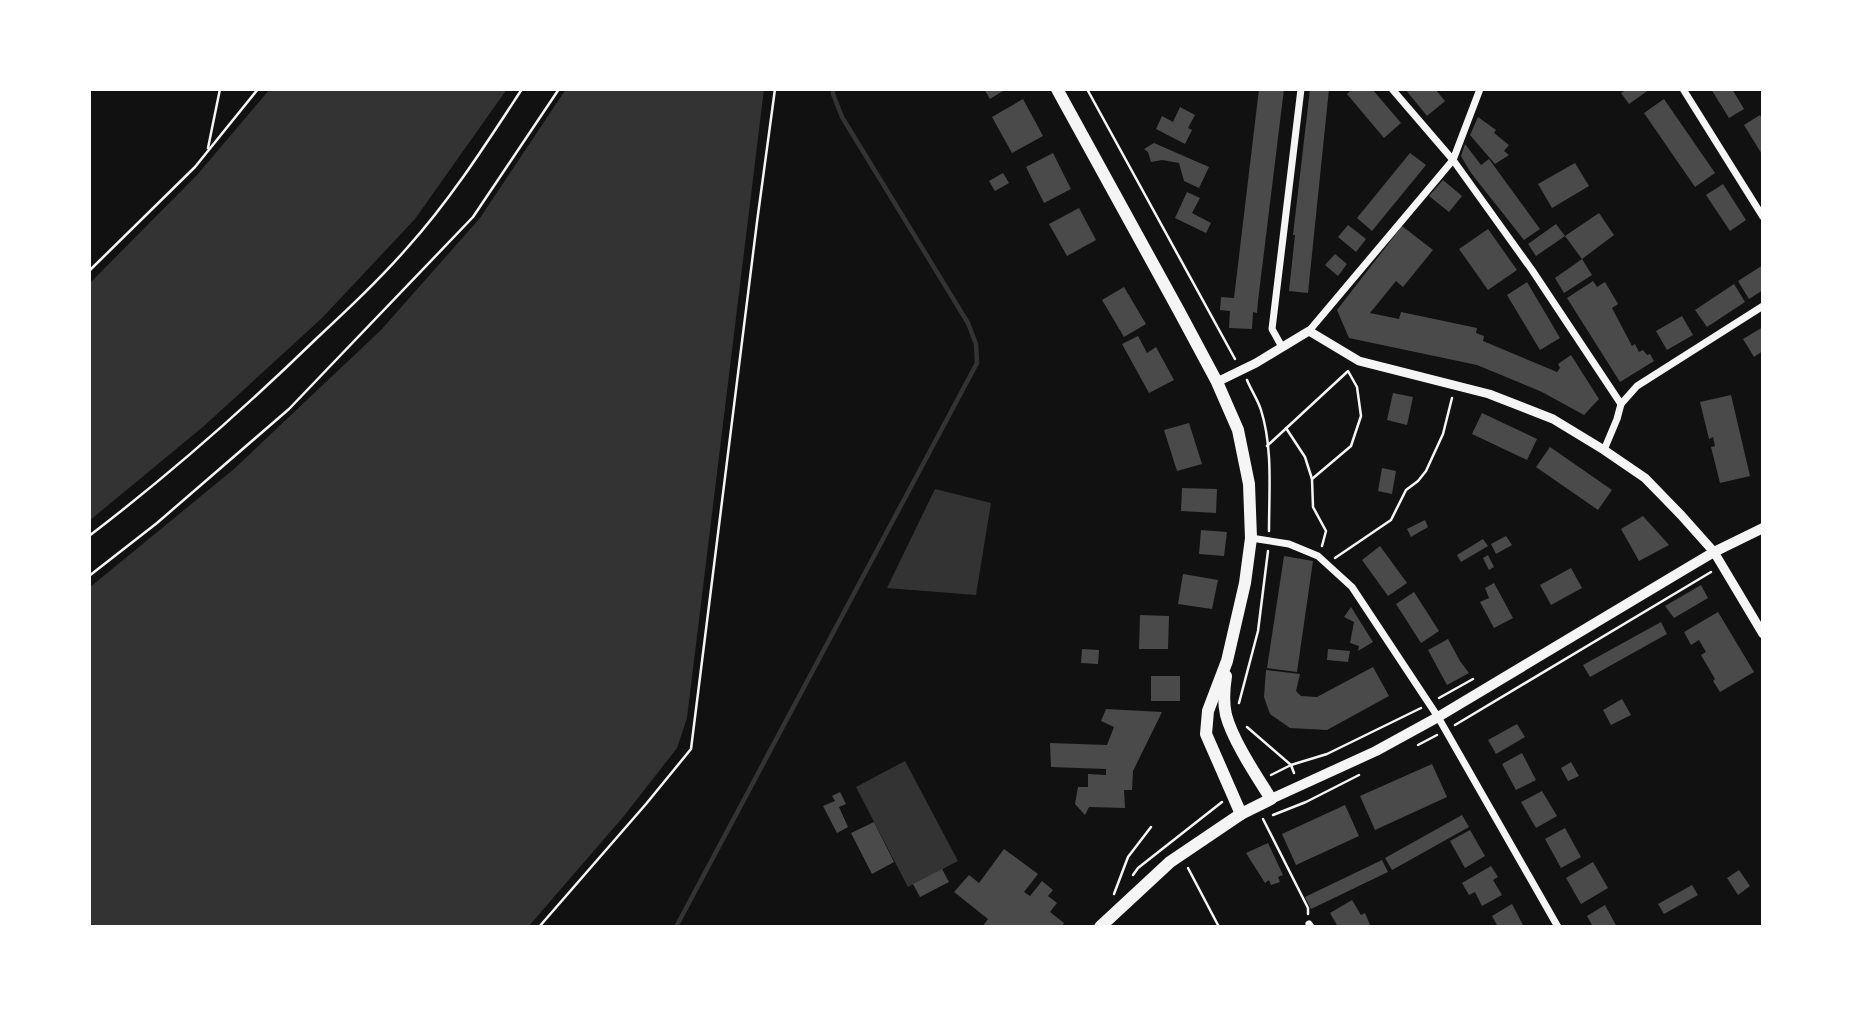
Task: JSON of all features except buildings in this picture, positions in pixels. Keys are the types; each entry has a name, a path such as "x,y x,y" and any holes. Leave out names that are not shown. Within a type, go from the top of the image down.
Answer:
{"main road":[{"path":"1057,89 1216,382 1238,430 1249,484 1251,538 1245,583 1227,661 1208,711 1206,734 1241,814"},
{"path":"1100,927 1170,862 1241,814 1376,751 1438,717 1714,552 1763,528"},
{"path":"1227,661 1224,698 1226,715 1233,733 1271,799"}],"street":[{"path":"1282,347 1272,328 1301,89"},
{"path":"1392,89 1453,160 1532,270 1621,404"},
{"path":"1216,382 1309,331 1453,160 1480,89"},
{"path":"1683,89 1763,217"},
{"path":"1604,450 1621,404 1637,386 1763,306"},
{"path":"1309,331 1359,361 1489,394 1553,419 1604,450 1645,478 1714,552 1763,634"},
{"path":"1251,538 1289,544 1318,556 1352,587 1438,717 1558,927"}],"path":[{"path":"208,151 220,89"},
{"path":"89,271 195,167 258,89"},
{"path":"89,536 272,382 407,249 444,204 522,89"},
{"path":"89,576 157,523 289,410 473,217 559,89"},
{"path":"539,927 691,749 775,89"},
{"path":"1087,89 1261,409 1270,470 1269,541 1258,631 1239,703"},
{"path":"1267,446 1359,361"},
{"path":"1312,479 1351,446 1361,416 1357,387 1349,371"},
{"path":"1327,564 1391,520 1406,490 1426,471 1443,434 1455,384"},
{"path":"1286,428 1305,457 1312,479 1313,508 1326,531 1318,556"},
{"path":"1241,723 1291,765 1327,754 1430,704 1474,678"},
{"path":"1263,819 1308,908 1310,925"},
{"path":"1113,897 1128,857 1151,827"},
{"path":"1188,867 1219,927"}],"shaded area":[{"path":"270,89 507,89 415,219 322,318 204,426 89,521 89,284 197,175"},
{"path":"566,89 764,89 687,718 677,748 624,816 528,927 89,927 89,588 234,469 381,330 480,218"},
{"path":"935,489 991,503 976,595 887,588"},
{"path":"905,761 958,861 908,887 856,787"}],"waterway":[{"path":"676,927 977,363 976,344 968,323 842,117 833,89"}]}
